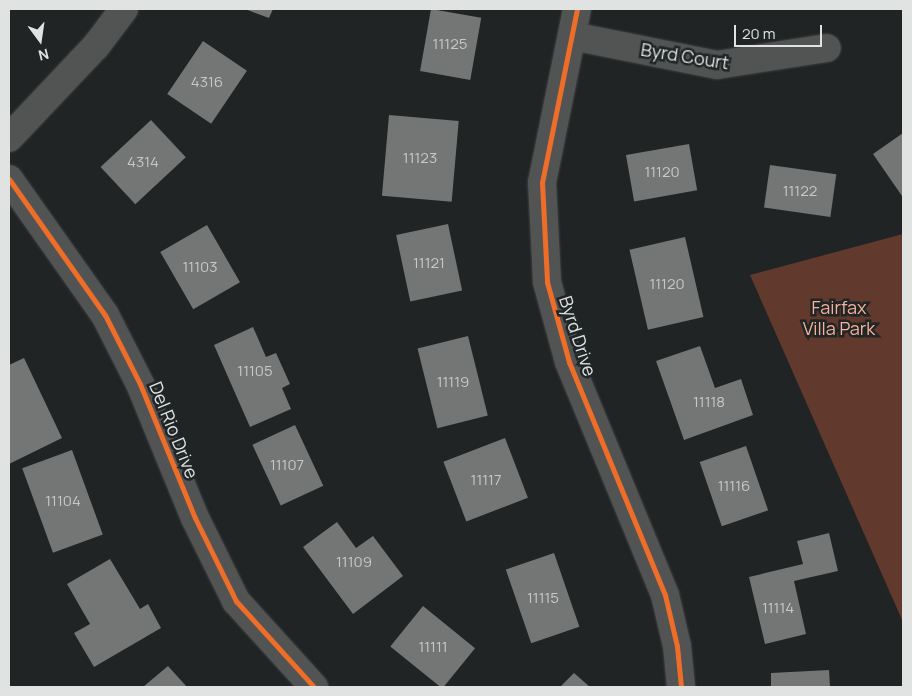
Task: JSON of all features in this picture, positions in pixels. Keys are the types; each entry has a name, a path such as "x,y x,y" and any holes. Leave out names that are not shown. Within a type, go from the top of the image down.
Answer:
{"street":[{"path":"9,138 96,46 124,9"},
{"name":"Byrd Drive","path":"577,9 542,182 547,282 569,362 665,595 678,646 681,687"},
{"name":"Byrd Court","path":"572,36 716,65 827,48"},
{"name":"Del Rio Drive","path":"9,179 105,315 236,600 314,687"}],"green space":[{"name":"Fairfax Villa Park","path":"903,234 903,622 750,275"}],"building":[{"path":"245,9 273,9 269,18"},
{"path":"431,9 481,18 470,80 420,71"},
{"path":"203,41 247,71 211,124 167,94"},
{"path":"389,115 459,121 452,202 382,196"},
{"path":"151,120 186,157 135,204 101,167"},
{"path":"903,133 903,196 902,196 873,154"},
{"path":"689,144 697,190 634,201 626,155"},
{"path":"770,165 836,174 830,217 764,208"},
{"path":"448,224 462,291 410,302 396,235"},
{"path":"207,225 240,282 193,309 160,252"},
{"path":"685,237 703,317 648,330 629,250"},
{"path":"253,327 266,357 276,353 290,384 282,388 291,409 250,427 214,345"},
{"path":"468,336 488,416 437,428 418,349"},
{"path":"700,346 715,388 741,379 753,415 684,440 656,361"},
{"path":"24,358 62,438 9,464 9,365"},
{"path":"295,425 323,486 281,506 252,445"},
{"path":"505,438 528,498 466,521 443,462"},
{"path":"746,446 768,510 722,526 700,462"},
{"path":"72,450 103,535 53,553 22,468"},
{"path":"337,522 356,548 373,536 403,576 353,614 303,547"},
{"path":"829,533 838,571 794,581 806,634 765,644 749,577 803,564 797,541"},
{"path":"554,553 579,627 531,643 506,570"},
{"path":"110,559 140,609 148,604 161,628 94,667 74,633 90,624 67,584"},
{"path":"423,606 475,648 444,687 440,687 390,646"},
{"path":"168,666 187,687 143,687"},
{"path":"829,670 830,687 771,687 771,673"},
{"path":"574,673 590,687 560,687"}],"cycle path":[{"path":"577,9 542,182 547,282 569,362 665,595 677,646 681,687"},
{"path":"9,179 105,315 140,384 195,518 236,601 314,687"}]}
